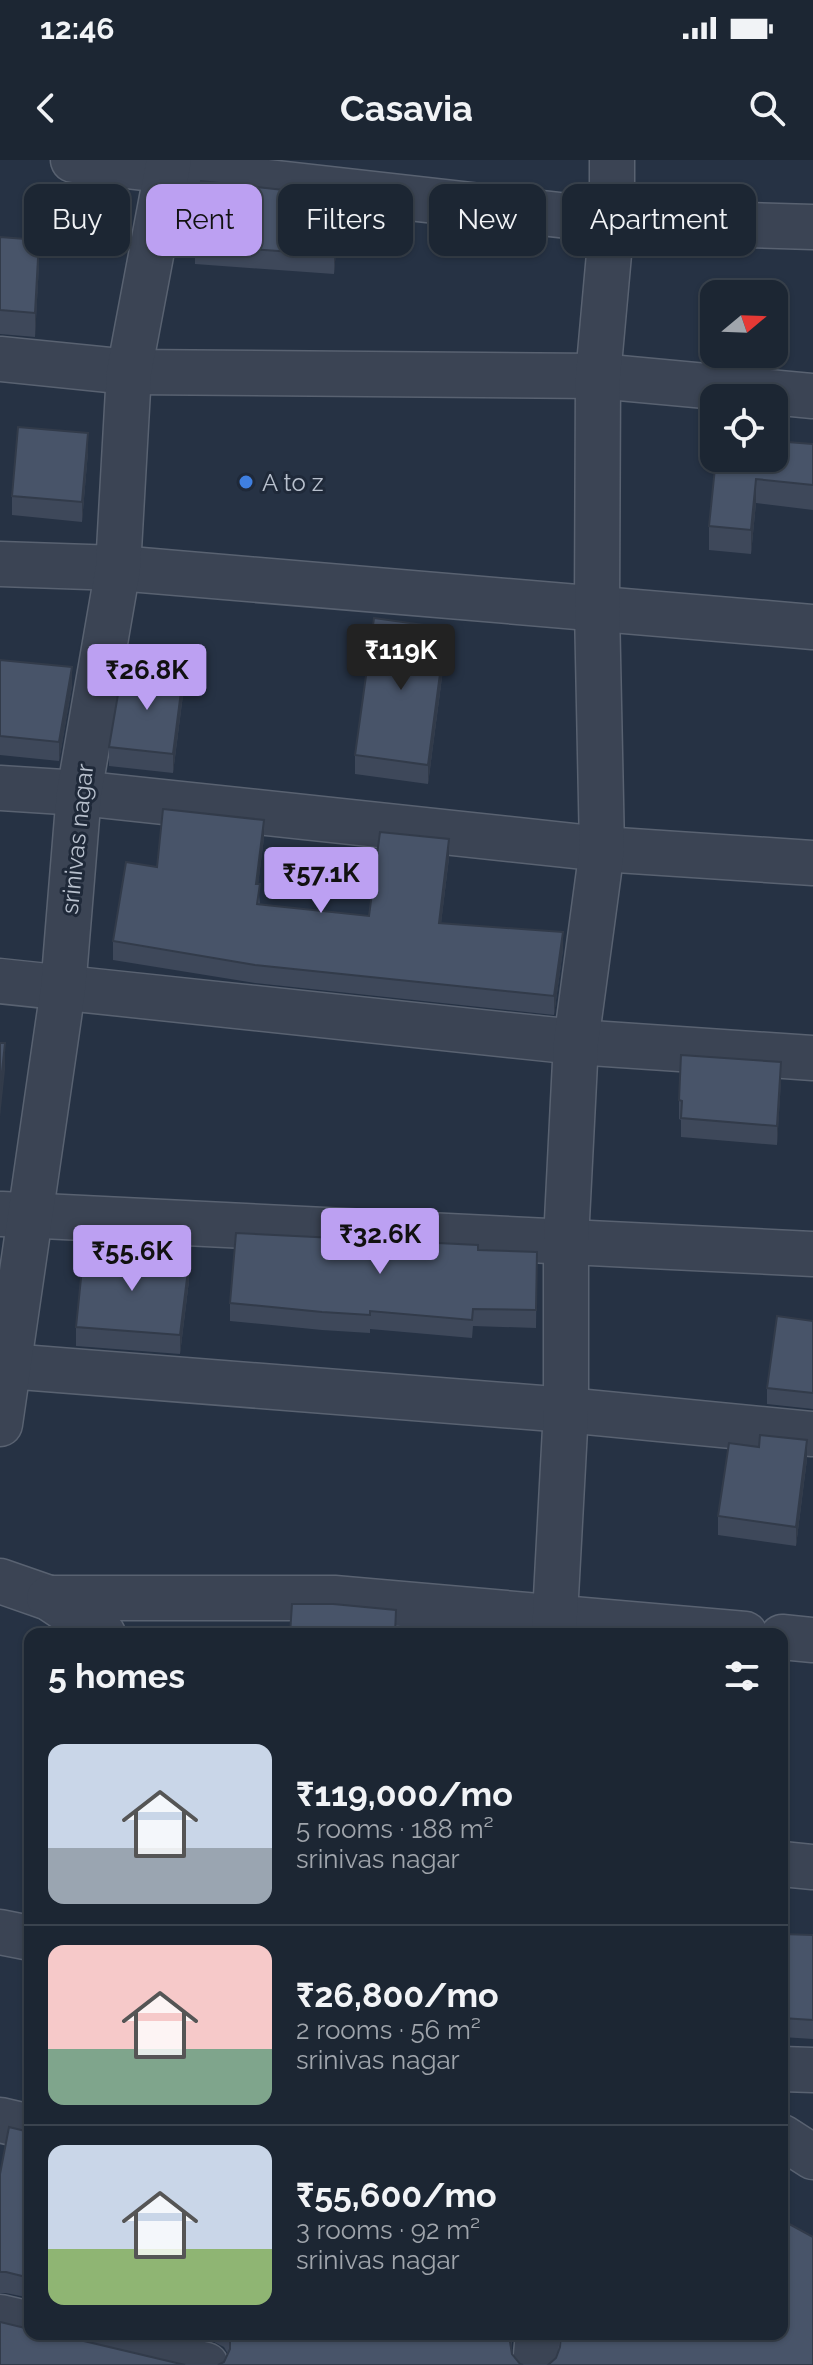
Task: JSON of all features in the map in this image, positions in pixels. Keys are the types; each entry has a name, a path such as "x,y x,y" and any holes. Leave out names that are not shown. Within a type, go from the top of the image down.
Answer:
{"street":[{"path":"73,160 168,164 562,215"},
{"path":"612,160 612,184"},
{"name":"srinivas nagar","path":"0,1424 8,1366 15,1216 63,989 79,793 118,568 129,372 168,164"},
{"path":"756,225 813,227"},
{"path":"554,1626 566,1410 566,1240 576,1042 602,849 597,609 598,376 609,256"},
{"path":"0,359 129,372 598,376 813,396"},
{"path":"0,564 118,568 813,627"},
{"path":"0,788 79,793 602,849 813,863"},
{"path":"0,981 576,1042 813,1058"},
{"path":"15,1216 813,1254"},
{"path":"8,1366 566,1410 813,1434"},
{"path":"0,1581 49,1598 94,1628"},
{"path":"49,1598 334,1598 554,1626 602,1628"},
{"path":"788,1638 813,1640"},
{"path":"788,1865 813,1867"},
{"path":"0,1932 24,1937"},
{"path":"788,2069 813,2070"},
{"path":"0,2120 24,2126"},
{"path":"788,2141 813,2157"},
{"path":"0,2317 24,2323"},
{"path":"99,2340 206,2365"},
{"path":"535,2365 537,2340"}],"building":[{"path":"201,181 229,184 201,184"},
{"path":"262,188 278,189 278,251 262,250"},
{"path":"0,237 24,239 24,256 38,256 35,313 0,310"},
{"path":"18,427 88,433 82,502 12,496"},
{"path":"788,442 813,444 813,485 756,479 751,530 709,526 715,472 788,472"},
{"path":"374,618 446,628 428,765 355,755"},
{"path":"0,660 72,667 59,742 0,736"},
{"path":"122,671 183,676 173,754 109,747"},
{"path":"163,809 264,820 256,884 260,884 257,904 369,916 380,832 449,839 439,923 563,932 554,996 255,965 113,941 126,862 157,867"},
{"path":"0,1043 5,1043 0,1091"},
{"path":"681,1055 781,1062 777,1126 681,1118"},
{"path":"236,1233 478,1245 478,1250 537,1252 536,1310 473,1309 472,1320 370,1311 370,1315 322,1312 230,1303"},
{"path":"84,1249 189,1262 180,1335 76,1327"},
{"path":"777,1316 813,1321 813,1393 767,1388"},
{"path":"760,1435 807,1440 796,1527 718,1516 729,1443 759,1447"},
{"path":"292,1604 396,1610 395,1628 290,1628"},
{"path":"788,1934 813,1935 813,2020 788,2018"},
{"path":"9,2127 24,2131 24,2276 0,2272 0,2174"},
{"path":"788,2223 813,2237 813,2365 548,2365 556,2358 561,2340 788,2340"},
{"path":"0,2322 24,2328 24,2340 80,2340 185,2365 0,2365"},
{"path":"230,2340 510,2340 512,2354 523,2365 218,2365 224,2362"}],"place":[{"name":"A to z","path":"246,482"}]}
